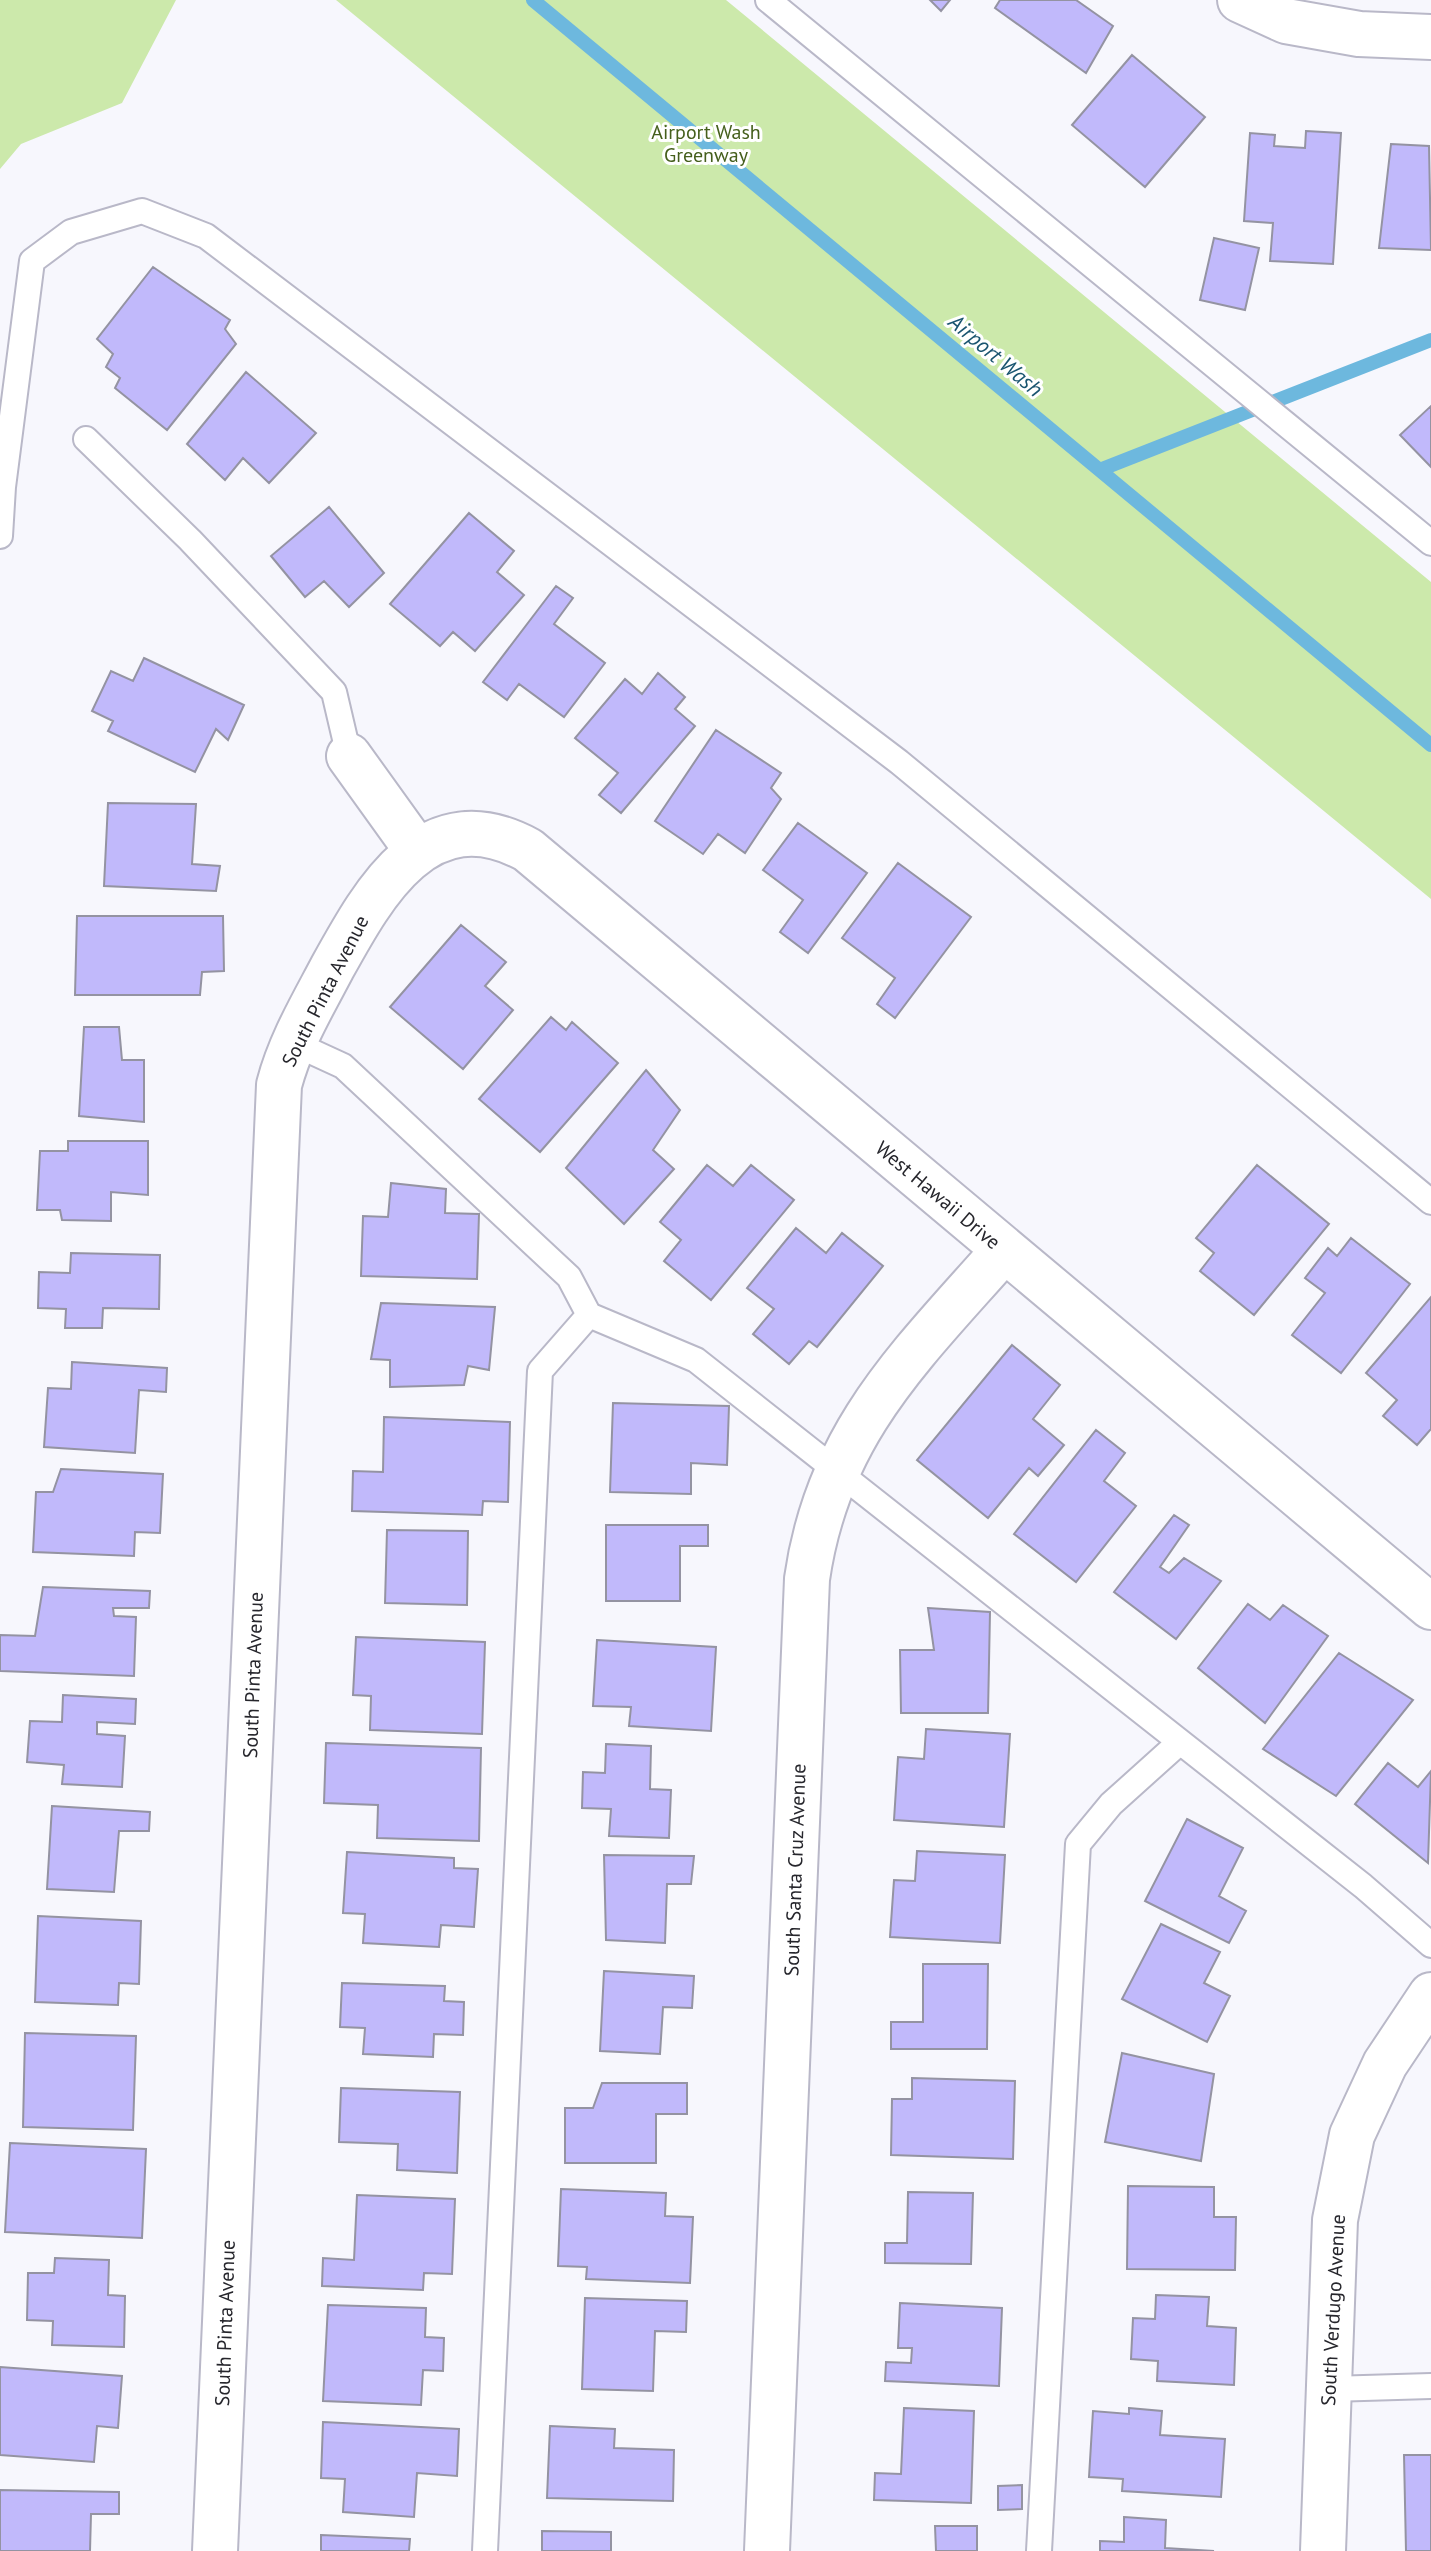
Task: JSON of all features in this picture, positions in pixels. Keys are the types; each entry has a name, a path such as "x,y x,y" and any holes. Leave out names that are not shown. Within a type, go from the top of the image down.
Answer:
{"street":[{"path":"1240,0 1286,21 1359,34 1431,37"},
{"path":"349,756 422,849"},
{"name":"West Hawaii Drive","path":"422,849 449,835 482,832 528,850 1431,1607"},
{"name":"South Pinta Avenue","path":"215,2551 279,1085 293,1043 360,918 396,869 422,849"},
{"name":"South Santa Cruz Avenue","path":"767,2551 807,1579 814,1534 837,1472 856,1433 891,1380 1004,1250"},
{"name":"South Verdugo Avenue","path":"1323,2551 1335,2220 1352,2135 1385,2064 1431,1995"}],"lane":[{"path":"768,0 1431,543"},
{"path":"0,536 3,487 32,261 71,232 142,211 206,236 899,762 1431,1202"},
{"path":"86,439 190,540 334,692 349,756"},
{"path":"293,1043 343,1066 569,1277 589,1315 696,1360 1363,1886 1431,1945"},
{"path":"485,2551 540,1371 589,1315"},
{"path":"1039,2551 1078,1844 1111,1804 1180,1742"},
{"path":"1330,2389 1431,2386"}],"green space":[{"path":"0,0 176,0 122,103 21,144 0,169"},
{"name":"Airport Wash Greenway","path":"336,0 726,0 1431,582 1431,899"}],"building":[{"path":"930,0 950,0 941,11"},
{"path":"1000,0 1076,0 1113,26 1086,73 995,8"},
{"path":"1132,55 1205,117 1145,187 1072,125"},
{"path":"1306,131 1341,133 1333,264 1270,261 1273,223 1244,221 1250,133 1275,135 1274,146 1305,148"},
{"path":"1391,144 1429,146 1431,250 1379,248"},
{"path":"1214,238 1259,248 1245,310 1200,300"},
{"path":"153,267 230,320 225,329 236,344 167,430 115,388 120,378 106,367 113,354 97,339"},
{"path":"246,372 316,433 269,483 243,458 225,480 187,444"},
{"path":"1431,406 1431,467 1400,435"},
{"path":"329,507 384,573 349,607 324,581 305,597 271,556"},
{"path":"469,513 514,551 497,572 524,595 475,651 453,632 440,646 390,604"},
{"path":"556,586 573,598 554,624 605,663 564,717 519,684 507,700 483,682"},
{"path":"144,658 244,705 228,740 216,729 195,772 108,731 113,721 92,711 111,671 133,681"},
{"path":"658,673 685,697 675,709 695,726 621,813 599,795 618,773 575,738 625,679 642,694"},
{"path":"716,730 781,773 771,788 781,799 745,853 718,834 703,854 655,821"},
{"path":"108,803 196,804 192,864 220,866 216,891 104,886"},
{"path":"798,823 867,873 808,953 780,932 803,900 763,870"},
{"path":"898,863 971,917 895,1018 877,1004 895,978 842,938"},
{"path":"77,916 223,916 224,971 202,972 200,995 75,995"},
{"path":"461,925 506,962 485,986 513,1010 463,1069 390,1007"},
{"path":"551,1017 566,1030 572,1022 618,1063 540,1152 479,1099"},
{"path":"84,1027 119,1027 122,1060 144,1060 144,1122 79,1116"},
{"path":"646,1070 680,1110 653,1150 674,1169 624,1224 566,1168"},
{"path":"68,1141 148,1141 148,1195 111,1192 111,1221 62,1220 60,1210 37,1210 40,1151 68,1151"},
{"path":"707,1165 733,1186 751,1165 794,1200 711,1300 664,1261 681,1240 660,1222"},
{"path":"1257,1165 1329,1224 1254,1315 1200,1271 1214,1253 1196,1238"},
{"path":"391,1183 446,1189 445,1213 479,1214 477,1279 361,1276 363,1216 388,1217"},
{"path":"796,1228 826,1253 842,1233 883,1266 817,1347 809,1341 789,1364 753,1334 774,1309 747,1288"},
{"path":"1351,1238 1410,1284 1341,1373 1292,1335 1325,1293 1305,1278 1328,1248 1337,1256"},
{"path":"71,1253 160,1255 159,1309 103,1308 102,1328 65,1328 66,1309 38,1308 39,1272 70,1273"},
{"path":"1431,1297 1431,1429 1417,1445 1383,1416 1397,1400 1366,1373"},
{"path":"381,1303 495,1307 489,1370 468,1366 464,1385 390,1387 390,1360 371,1359"},
{"path":"1012,1345 1060,1385 1033,1419 1064,1445 1038,1476 1029,1468 988,1518 917,1460"},
{"path":"72,1362 167,1368 166,1392 139,1390 135,1453 44,1447 48,1388 71,1389"},
{"path":"613,1403 729,1406 727,1465 691,1463 691,1494 610,1492"},
{"path":"384,1417 510,1422 508,1502 483,1501 482,1515 352,1511 353,1471 383,1472"},
{"path":"1096,1430 1125,1453 1104,1481 1136,1506 1076,1582 1014,1534"},
{"path":"61,1469 163,1474 160,1533 135,1532 134,1556 33,1552 36,1492 53,1492"},
{"path":"1174,1515 1189,1525 1160,1567 1169,1573 1184,1558 1221,1581 1176,1639 1114,1592"},
{"path":"606,1525 708,1525 708,1546 680,1546 680,1601 606,1601"},
{"path":"387,1530 468,1531 467,1605 385,1603"},
{"path":"43,1587 150,1591 149,1608 113,1608 114,1616 136,1617 134,1676 0,1671 0,1635 35,1636"},
{"path":"1248,1604 1270,1620 1283,1605 1328,1636 1265,1723 1198,1668"},
{"path":"928,1608 990,1612 988,1713 901,1713 900,1650 934,1650"},
{"path":"356,1637 485,1642 482,1734 370,1730 371,1696 353,1695"},
{"path":"597,1640 716,1647 711,1731 629,1726 631,1707 593,1706"},
{"path":"1339,1653 1413,1700 1336,1796 1263,1749"},
{"path":"63,1695 136,1699 135,1724 97,1722 97,1734 125,1736 122,1787 62,1784 64,1765 27,1762 30,1721 62,1722"},
{"path":"926,1729 1010,1734 1004,1827 894,1820 898,1757 924,1759"},
{"path":"326,1743 481,1748 479,1841 377,1838 378,1805 324,1803"},
{"path":"606,1744 651,1746 650,1789 671,1790 669,1838 609,1836 611,1809 582,1808 583,1772 605,1773"},
{"path":"1388,1763 1418,1787 1431,1771 1428,1863 1355,1804"},
{"path":"52,1806 150,1812 149,1831 119,1831 114,1892 47,1889"},
{"path":"1187,1819 1243,1848 1219,1896 1246,1911 1229,1943 1145,1901"},
{"path":"917,1851 1005,1855 1000,1943 890,1937 894,1880 915,1881"},
{"path":"347,1852 454,1858 454,1868 478,1869 474,1927 441,1925 439,1947 363,1943 365,1914 343,1913"},
{"path":"604,1855 694,1856 691,1884 667,1884 665,1943 606,1940"},
{"path":"38,1916 141,1921 139,1984 119,1983 118,2005 35,2002"},
{"path":"1161,1924 1220,1952 1204,1983 1230,1996 1207,2042 1122,1999"},
{"path":"923,1964 988,1964 987,2049 891,2049 891,2022 923,2022"},
{"path":"604,1971 694,1976 692,2008 663,2007 660,2054 600,2051"},
{"path":"342,1983 445,1986 444,2001 464,2002 463,2035 434,2034 433,2057 363,2054 365,2028 340,2027"},
{"path":"25,2033 136,2036 133,2130 23,2127"},
{"path":"1122,2053 1214,2074 1201,2161 1105,2142"},
{"path":"912,2078 1015,2081 1013,2159 891,2155 892,2099 912,2099"},
{"path":"602,2083 687,2083 687,2114 656,2114 656,2163 565,2163 565,2108 593,2108"},
{"path":"341,2088 460,2092 457,2173 397,2170 398,2144 339,2142"},
{"path":"10,2143 146,2149 142,2238 5,2232"},
{"path":"1128,2186 1214,2187 1214,2217 1236,2217 1235,2270 1127,2269"},
{"path":"561,2189 666,2193 665,2216 693,2217 690,2283 586,2279 587,2267 558,2266"},
{"path":"908,2192 973,2193 971,2264 885,2263 885,2243 907,2243"},
{"path":"357,2195 455,2199 452,2274 424,2273 423,2290 322,2286 323,2258 354,2260"},
{"path":"55,2258 109,2260 108,2295 125,2296 124,2347 52,2345 53,2321 27,2320 28,2273 54,2273"},
{"path":"1156,2295 1209,2297 1207,2326 1236,2328 1234,2385 1157,2381 1158,2361 1131,2359 1133,2318 1155,2319"},
{"path":"585,2298 687,2301 686,2332 655,2331 653,2391 582,2389"},
{"path":"900,2303 1002,2308 999,2386 885,2381 886,2362 911,2363 912,2348 898,2348"},
{"path":"328,2305 426,2308 425,2337 444,2338 443,2371 423,2370 421,2405 323,2401"},
{"path":"0,2367 122,2376 118,2428 97,2426 94,2462 0,2455"},
{"path":"904,2408 974,2411 971,2503 874,2500 875,2473 901,2474"},
{"path":"1129,2408 1162,2411 1160,2435 1225,2439 1221,2497 1122,2491 1123,2479 1089,2477 1093,2411 1129,2414"},
{"path":"323,2422 459,2429 457,2476 417,2473 414,2517 343,2512 345,2479 321,2478"},
{"path":"550,2426 615,2429 614,2448 674,2450 673,2501 547,2498"},
{"path":"1404,2455 1431,2455 1431,2551 1406,2551"},
{"path":"1022,2485 1022,2509 998,2510 998,2486"},
{"path":"0,2490 119,2492 119,2514 91,2514 90,2551 0,2551"},
{"path":"1124,2517 1166,2520 1165,2548 1214,2551 1100,2551 1100,2541 1124,2542"},
{"path":"935,2526 977,2526 977,2551 936,2551"},
{"path":"542,2531 611,2532 611,2551 542,2551"},
{"path":"321,2535 410,2539 409,2551 321,2551"}],"waterway":[{"name":"Airport Wash","path":"533,0 1431,745"},
{"path":"1102,469 1431,340"}]}
